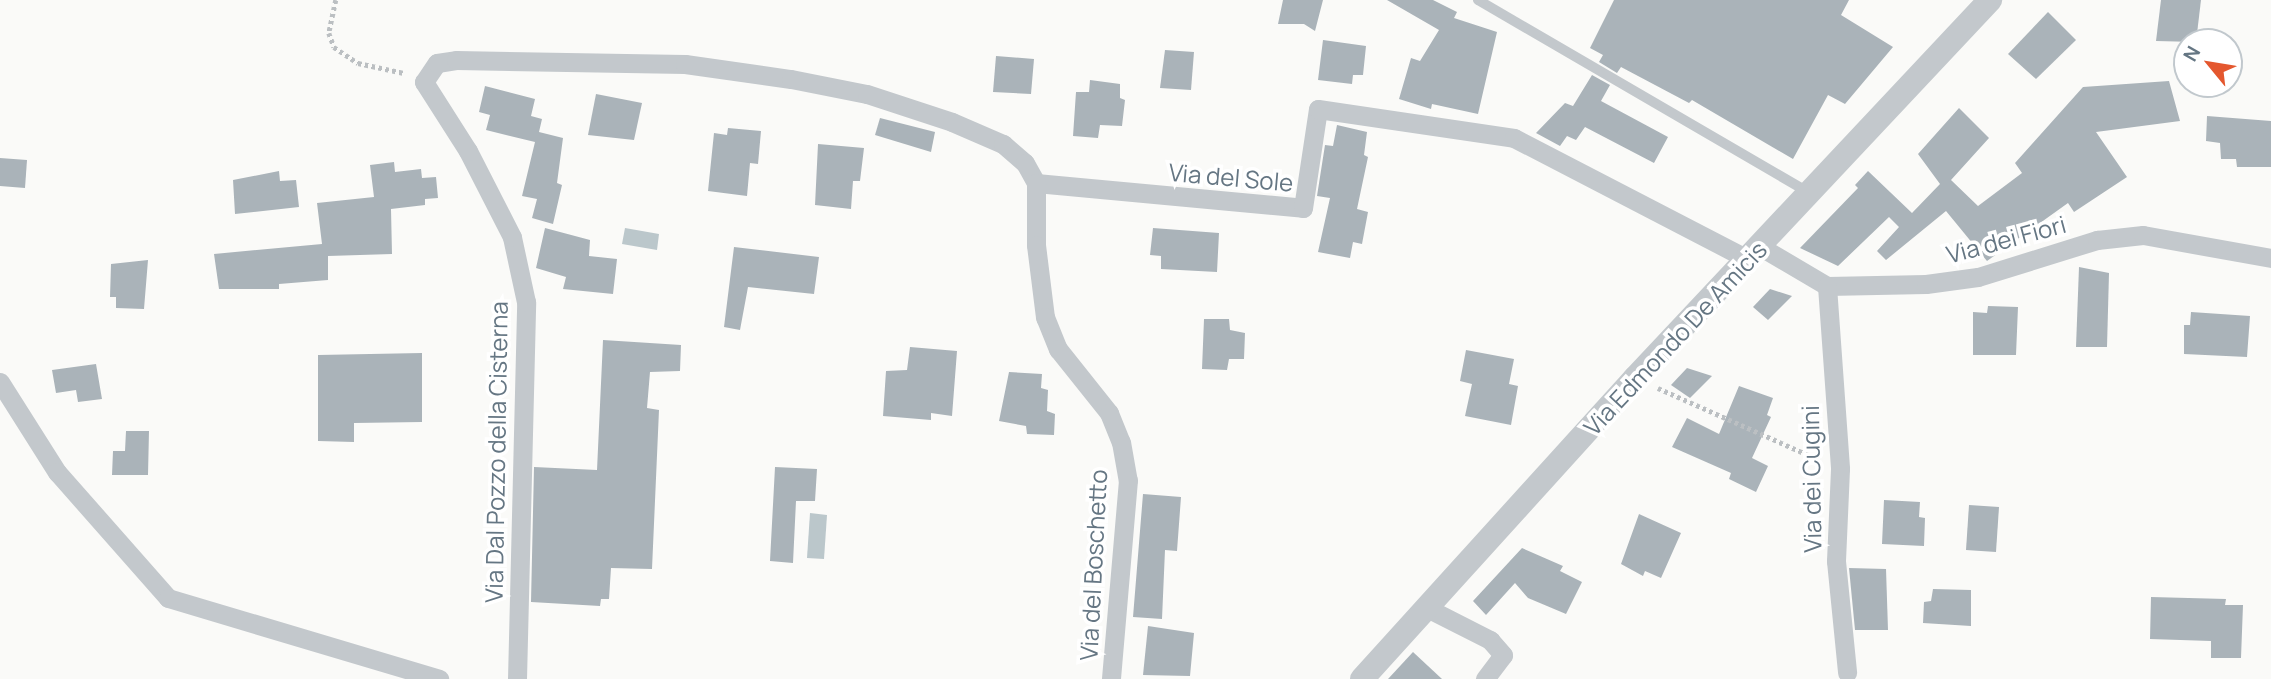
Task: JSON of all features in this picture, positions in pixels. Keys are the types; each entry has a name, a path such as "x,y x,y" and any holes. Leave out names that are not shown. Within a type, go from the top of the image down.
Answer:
{"street":[{"name":"Via Edmondo De Amicis","path":"1362,679 1635,378 1990,0"},
{"path":"424,82 437,63 456,60 579,58 685,64 791,79 867,94 952,122 1003,144 1025,163 1036,183"},
{"name":"Via Dal Pozzo della Cisterna","path":"424,82 468,151 512,237 526,302 517,679"},
{"name":"Via del Sole","path":"1036,183 1303,208 1318,109 1514,138 1755,253"},
{"name":"Via del Boschetto","path":"1036,183 1035,246 1045,317 1058,349 1109,414 1121,442 1128,480 1111,679"},
{"name":"Via dei Fiori","path":"1827,286 1926,284 1978,277 2097,240 2143,235 2271,258"},
{"path":"1755,253 1827,286"},
{"name":"Via dei Cugini","path":"1827,286 1840,469 1836,561 1847,672"},
{"path":"0,382 57,472 168,598 439,679"},
{"path":"1427,608 1490,640 1503,655 1485,679"}],"lane":[{"path":"1478,0 1809,192"}],"path":[{"path":"336,0 329,33 334,47 358,63 392,68 424,82"},
{"path":"1635,378 1840,469"}],"shaded area":[{"path":"625,228 659,234 657,250 622,244"},
{"path":"810,513 827,515 824,559 807,558"}],"building":[{"path":"1283,0 1323,0 1315,31 1304,24 1278,24"},
{"path":"1387,0 1433,0 1457,12 1454,18 1497,32 1478,114 1432,104 1431,109 1399,99 1411,58 1420,61 1439,30"},
{"path":"1614,0 1849,0 1841,15 1893,47 1845,104 1828,95 1793,159 1692,100 1689,103 1621,67 1617,73 1599,62 1603,55 1590,48"},
{"path":"2161,0 2201,0 2198,28 2173,28 2173,41 2156,41"},
{"path":"2048,12 2076,40 2036,79 2008,54"},
{"path":"1323,40 1366,46 1363,75 1353,75 1352,84 1318,80"},
{"path":"1165,50 1194,52 1191,90 1160,88"},
{"path":"996,56 1034,59 1031,94 993,92"},
{"path":"1592,75 1610,85 1601,101 1668,137 1654,163 1585,127 1576,140 1567,136 1560,146 1536,133 1565,103 1573,106"},
{"path":"1090,80 1120,84 1120,98 1125,100 1122,126 1100,125 1098,138 1073,136 1076,92 1089,92"},
{"path":"2169,81 2180,121 2096,132 2127,177 2074,212 2068,203 1987,261 1946,211 1886,260 1877,251 1899,227 1889,217 1838,266 1800,248 1858,188 1855,185 1868,171 1912,213 1940,184 1918,154 1959,108 1989,138 1951,180 1978,206 2022,173 2015,163 2083,87"},
{"path":"485,86 535,99 531,116 542,119 539,132 563,138 557,183 562,185 553,224 532,218 537,199 522,196 535,142 486,130 490,115 479,112"},
{"path":"596,94 642,103 634,140 588,135"},
{"path":"2207,116 2271,121 2271,167 2237,167 2236,159 2221,159 2220,143 2206,141"},
{"path":"880,118 935,132 931,152 875,135"},
{"path":"1337,125 1367,132 1364,155 1368,157 1357,209 1368,212 1362,244 1353,242 1350,258 1318,252 1330,198 1317,196 1325,145 1333,146"},
{"path":"728,128 761,131 758,164 750,163 747,196 708,191 714,133 727,135"},
{"path":"818,144 864,148 860,181 853,181 851,209 815,205"},
{"path":"0,158 27,160 25,188 0,186"},
{"path":"394,162 395,172 421,169 422,178 436,177 438,198 425,199 425,205 391,209 392,254 328,256 328,280 279,284 279,289 219,289 214,254 322,244 317,203 374,197 370,165"},
{"path":"279,171 280,181 296,180 299,207 235,214 233,180"},
{"path":"545,228 590,240 589,256 617,259 613,294 563,289 566,277 536,268"},
{"path":"1153,228 1219,233 1217,272 1161,269 1161,256 1150,255"},
{"path":"734,247 819,257 814,294 748,287 740,330 724,327"},
{"path":"148,260 144,309 116,308 116,297 110,297 111,264"},
{"path":"2079,267 2109,273 2107,347 2076,347"},
{"path":"1770,289 1792,296 1768,320 1753,307"},
{"path":"1988,306 2018,307 2016,355 1973,355 1973,312 1987,313"},
{"path":"2191,312 2250,316 2247,357 2184,354 2184,325 2190,325"},
{"path":"1204,319 1229,319 1230,330 1245,333 1244,359 1229,359 1227,370 1202,369"},
{"path":"603,340 681,345 680,371 650,372 647,408 659,410 652,569 611,568 609,599 601,599 600,606 531,602 534,467 597,470"},
{"path":"910,347 957,351 952,416 931,413 931,420 883,416 886,371 907,370"},
{"path":"1466,350 1514,359 1509,384 1518,386 1511,425 1465,416 1472,384 1460,381"},
{"path":"422,353 422,422 354,423 354,442 318,441 318,355"},
{"path":"96,364 102,399 78,402 76,390 56,393 52,370"},
{"path":"1687,368 1712,376 1690,398 1671,385"},
{"path":"1009,372 1042,374 1041,388 1048,390 1047,411 1055,414 1054,435 1027,434 1026,426 999,421"},
{"path":"1739,386 1773,398 1767,415 1771,417 1752,458 1768,466 1756,492 1729,479 1731,473 1672,447 1687,418 1719,434"},
{"path":"126,431 149,431 148,475 112,475 113,451 125,451"},
{"path":"775,467 817,469 815,501 796,501 793,563 770,561"},
{"path":"1143,494 1181,497 1177,551 1165,550 1162,619 1133,617"},
{"path":"1884,500 1920,502 1919,517 1925,518 1924,546 1882,544"},
{"path":"1969,505 1999,507 1996,552 1966,550"},
{"path":"1639,514 1681,533 1661,578 1645,571 1643,576 1621,564"},
{"path":"1522,548 1563,566 1560,571 1582,582 1566,614 1528,598 1515,583 1486,615 1473,601"},
{"path":"1849,568 1886,569 1888,630 1855,630"},
{"path":"1933,589 1971,590 1971,626 1923,623 1924,602 1931,601"},
{"path":"2151,597 2226,599 2225,605 2243,605 2241,658 2211,658 2211,641 2150,639"},
{"path":"1148,626 1194,633 1190,676 1143,675"},
{"path":"1413,652 1442,679 1388,679"}]}
